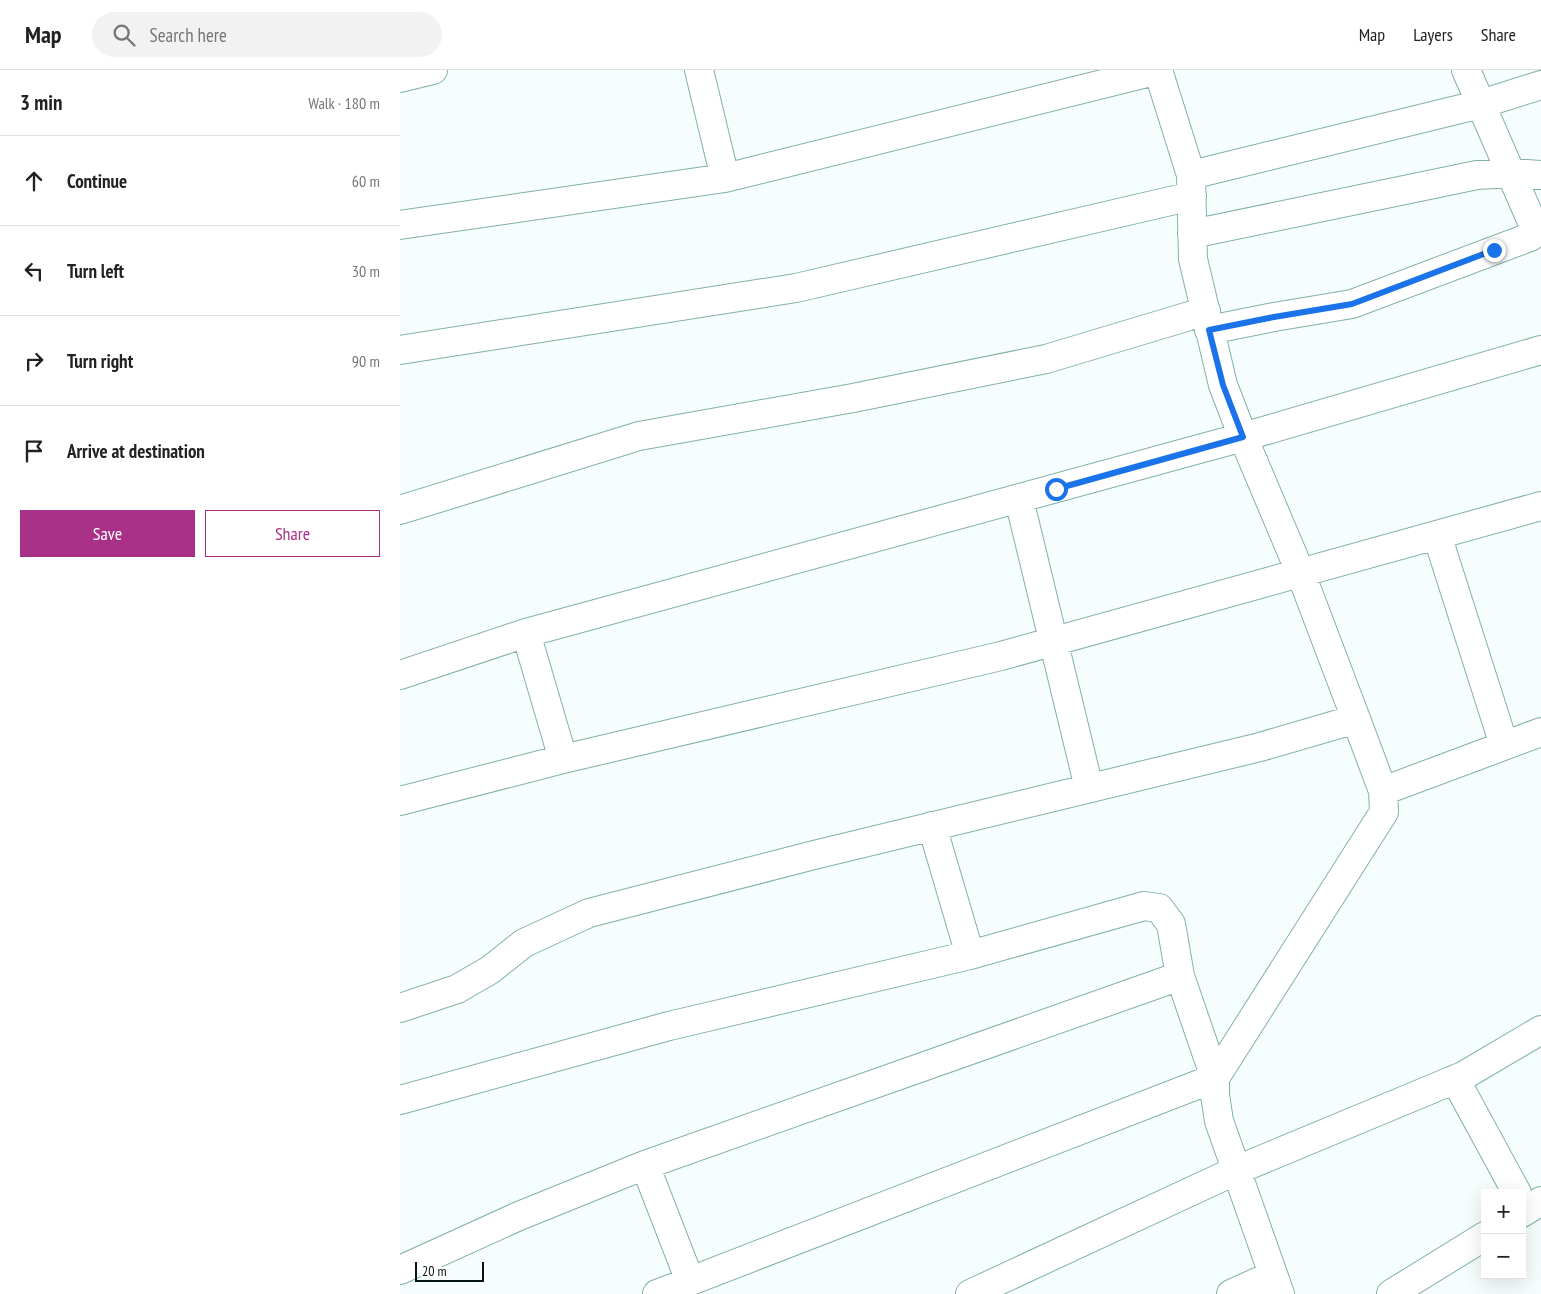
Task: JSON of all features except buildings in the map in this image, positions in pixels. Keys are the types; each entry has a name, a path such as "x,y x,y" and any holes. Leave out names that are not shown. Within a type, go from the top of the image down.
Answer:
{"street":[{"path":"400,78 433,70"},
{"path":"699,70 725,178"},
{"path":"400,225 725,178 1158,70 1192,186 1193,259 1223,385 1301,574 1383,791 1384,812 1215,1078 657,1294"},
{"path":"400,510 640,436 853,398 1046,359 1207,321 1274,317 1352,304 1530,237 1536,229 1466,70"},
{"path":"400,350 796,288 1192,186 1481,104 1541,85"},
{"path":"1192,234 1477,175 1541,175"},
{"path":"400,675 526,633 1243,437 1541,350"},
{"path":"1018,499 1089,788"},
{"path":"400,801 564,759 992,659 1541,506"},
{"path":"1437,535 1504,745"},
{"path":"526,633 564,759"},
{"path":"400,1008 457,989 490,970 524,943 589,912 932,826 1260,747 1356,719"},
{"path":"1383,791 1541,732"},
{"path":"932,826 970,955"},
{"path":"400,1100 669,1026 970,955 1144,906 1160,908 1171,924 1180,976 1215,1078 1215,1095 1219,1120 1276,1284 1231,1294"},
{"path":"400,1270 519,1216 644,1164 1180,976"},
{"path":"970,1294 1237,1170 1462,1076 1541,1030"},
{"path":"1455,1079 1517,1189"},
{"path":"644,1164 690,1281"},
{"path":"1391,1294 1481,1238"}],"route":[{"path":"1056,489 1243,437 1223,385 1209,330 1352,304 1494,250"}]}
